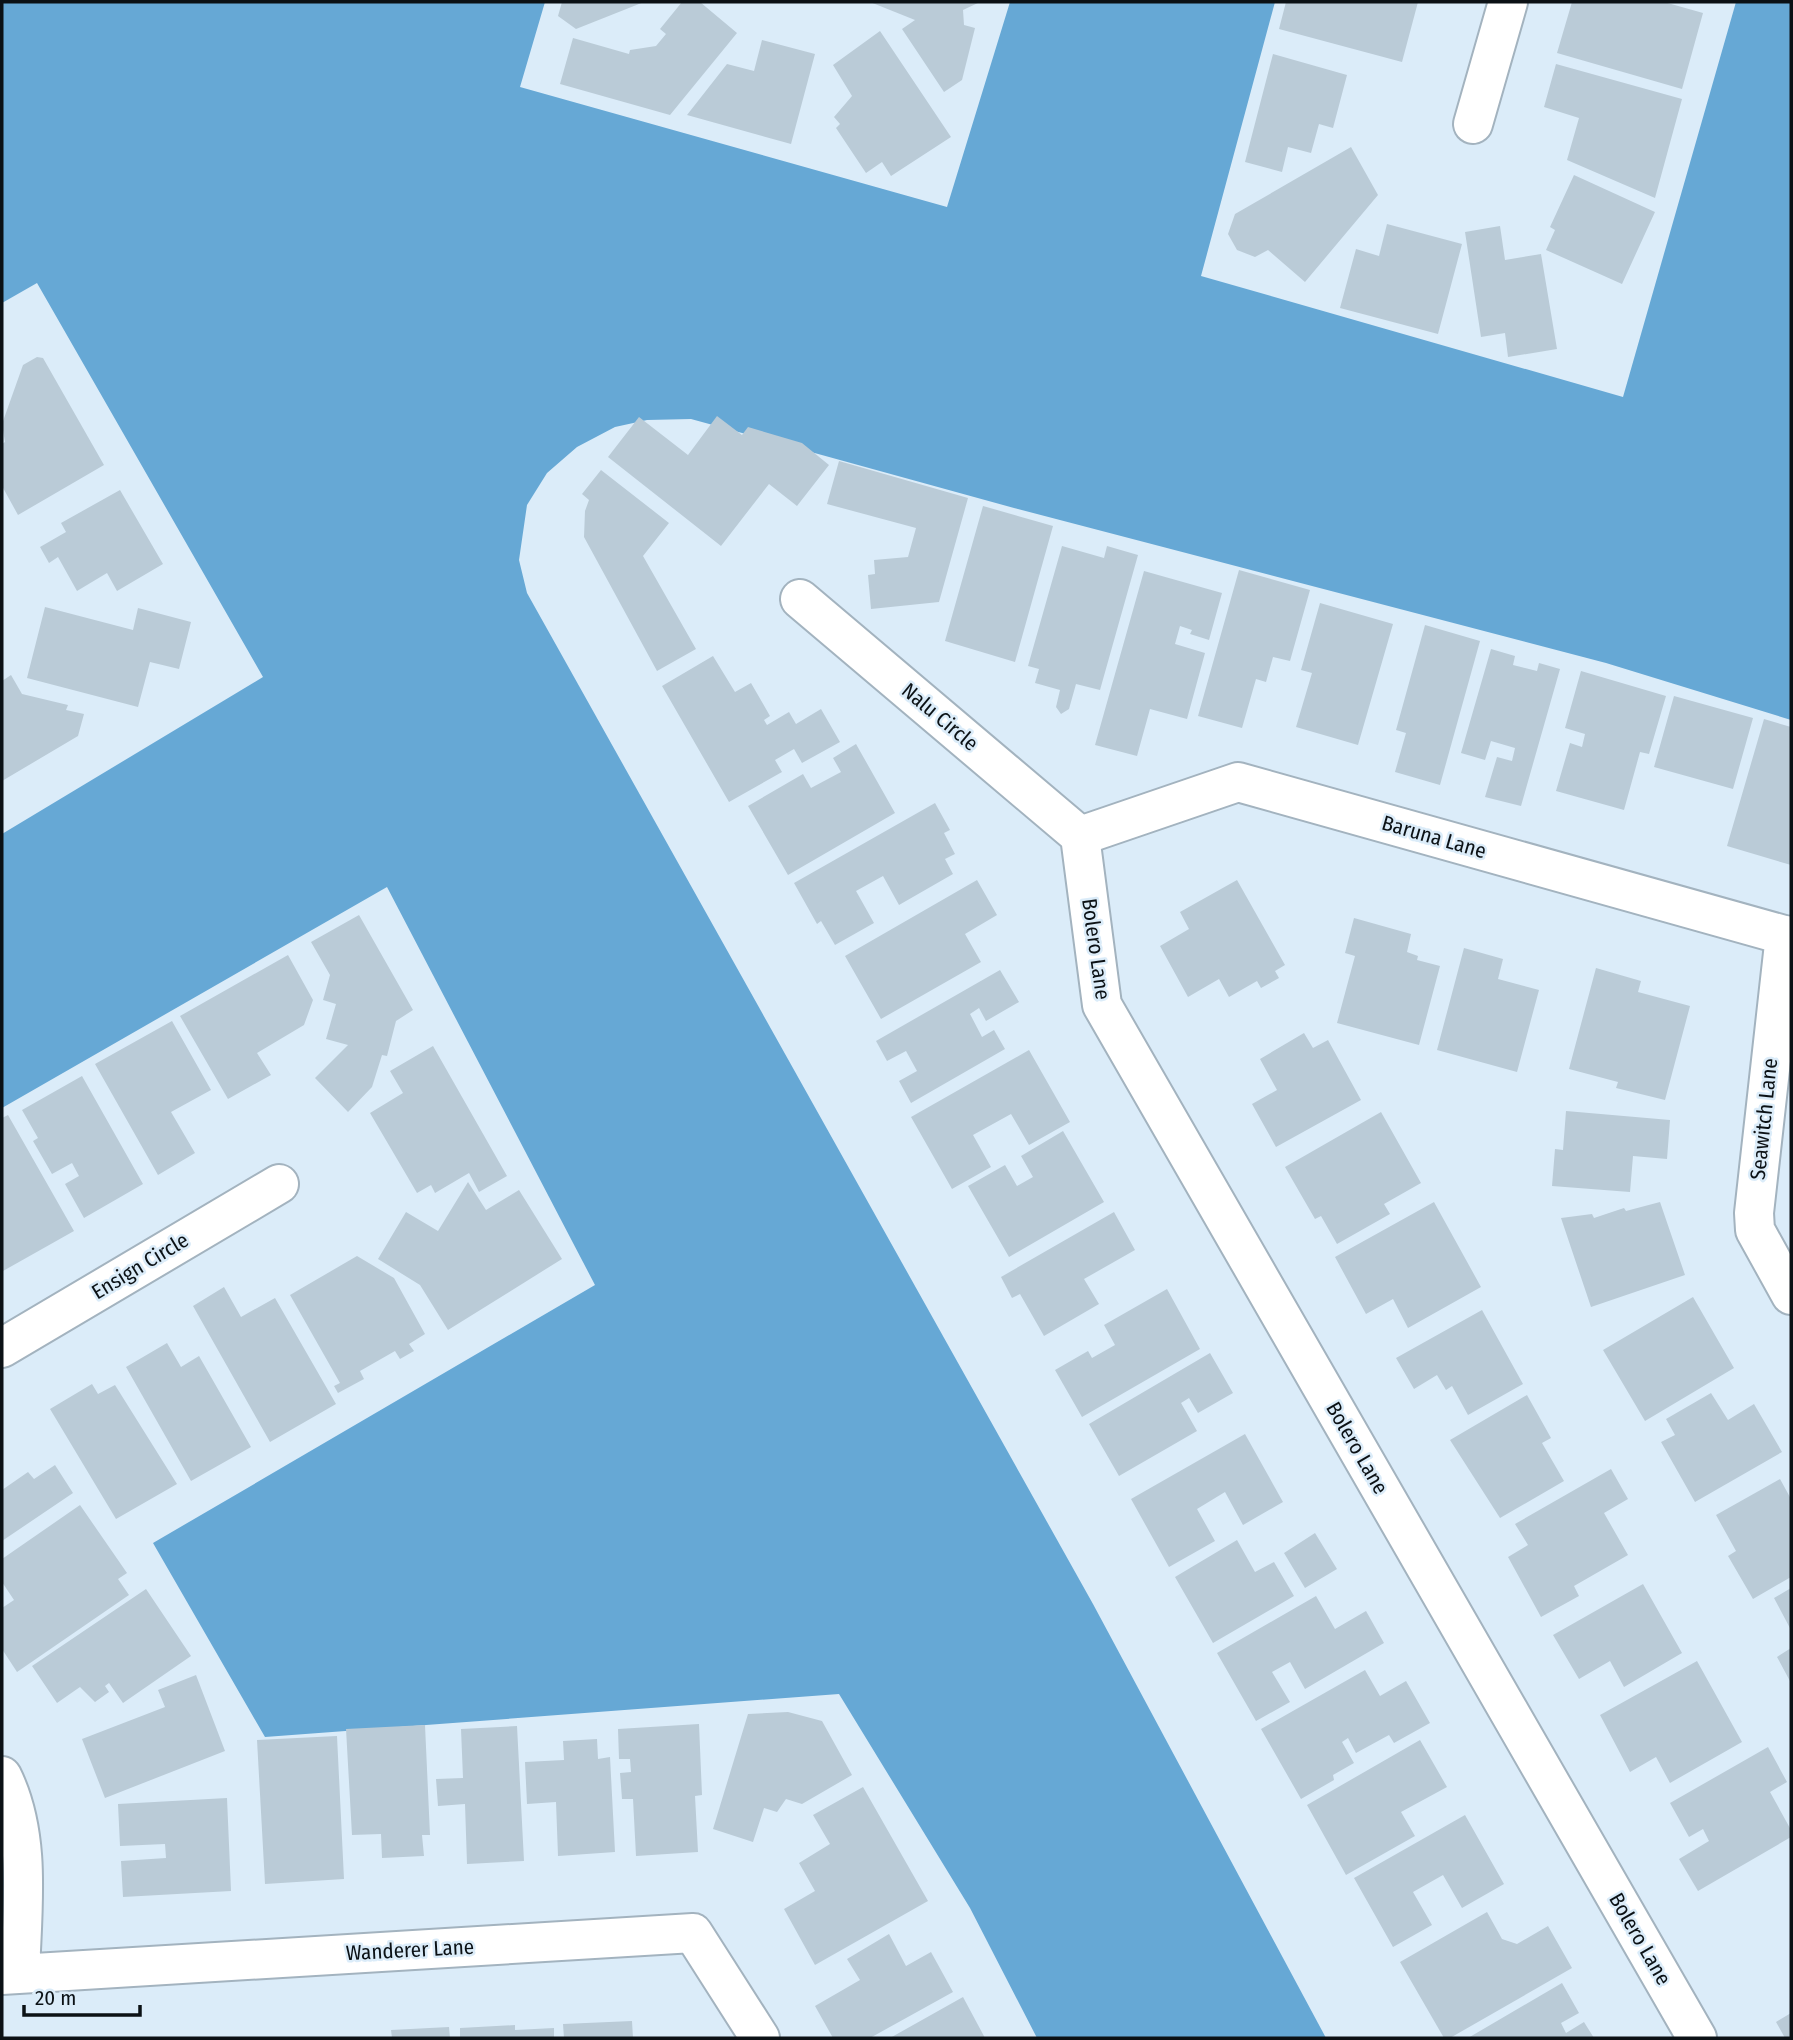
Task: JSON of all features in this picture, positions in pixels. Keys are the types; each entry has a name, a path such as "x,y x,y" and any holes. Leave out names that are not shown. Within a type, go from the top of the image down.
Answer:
{"street":[{"path":"1473,124 1508,2"},
{"name":"Nalu Circle","path":"800,599 1080,836"},
{"name":"Baruna Lane","path":"1080,836 1238,782 1788,936"},
{"name":"Bolero Lane","path":"1080,836 1102,1005 1697,2038"},
{"name":"Seawitch Lane","path":"1788,936 1754,1213 1755,1230 1791,1295"},
{"name":"Ensign Circle","path":"2,1348 279,1184"},
{"path":"2,1776 11,1794 23,1856 11,1974"},
{"name":"Wanderer Lane","path":"11,1974 693,1933 760,2038"}],"water":[{"path":"2,2 545,2 520,87 947,207 1010,2 1275,2 1201,276 1623,397 1736,2 1791,2 1791,720 1606,663 1014,508 691,419 647,420 615,427 577,447 547,473 527,505 519,560 527,593 1093,1604 1326,2038 1037,2038 970,1908 839,1694 265,1737 153,1543 595,1285 387,887 2,1108 2,834 263,677 37,283 2,303"}],"building":[{"path":"562,2 644,2 576,29 558,16"},
{"path":"682,2 700,2 737,33 670,115 560,84 573,38 629,54 630,50 656,46 666,34 660,29"},
{"path":"870,2 980,2 963,10 964,25 975,28 962,80 944,92 902,29 915,20"},
{"path":"1286,2 1418,2 1402,62 1279,29"},
{"path":"1572,2 1664,2 1703,13 1682,89 1557,53"},
{"path":"880,31 951,137 891,176 882,162 866,173 836,128 840,124 834,117 852,96 833,65"},
{"path":"762,40 815,54 791,144 687,115 727,64 754,71"},
{"path":"1273,54 1347,75 1333,128 1319,124 1311,153 1288,147 1282,172 1245,162"},
{"path":"1556,64 1682,99 1655,198 1567,160 1579,118 1544,107"},
{"path":"1351,147 1378,195 1305,282 1268,250 1255,257 1237,250 1228,234 1235,214"},
{"path":"1574,175 1655,212 1622,284 1546,250 1555,230 1550,227"},
{"path":"1387,224 1462,244 1438,334 1340,308 1356,249 1379,256"},
{"path":"1500,226 1505,260 1541,254 1557,349 1508,357 1505,333 1481,337 1465,232"},
{"path":"37,357 43,358 104,465 18,515 2,486 2,444 5,442 2,424 23,365"},
{"path":"717,416 742,435 748,427 802,443 829,465 797,506 769,484 721,546 608,457 639,417 688,455"},
{"path":"839,461 968,498 939,602 871,609 868,575 875,574 874,560 908,557 916,528 827,504"},
{"path":"601,470 669,523 643,556 696,649 657,671 584,537 585,511 589,500 582,494"},
{"path":"120,490 163,564 117,591 107,573 77,591 58,557 49,563 40,547 66,532 61,523"},
{"path":"983,506 1053,526 1015,662 945,641"},
{"path":"1062,546 1104,558 1107,546 1138,555 1100,690 1076,684 1069,709 1061,714 1056,707 1060,690 1035,683 1039,669 1028,666"},
{"path":"1239,570 1310,590 1290,661 1273,657 1266,682 1256,679 1242,728 1198,716"},
{"path":"1144,571 1222,593 1209,640 1190,634 1192,630 1180,626 1175,644 1205,653 1187,719 1150,709 1137,756 1095,745"},
{"path":"1320,603 1393,624 1358,745 1296,727 1312,673 1301,670"},
{"path":"45,607 133,630 138,608 191,622 179,669 150,662 138,707 27,678"},
{"path":"1425,625 1480,641 1440,785 1395,772 1406,733 1396,730"},
{"path":"1491,649 1515,656 1513,665 1537,671 1539,663 1560,669 1521,806 1485,797 1497,757 1512,761 1515,748 1491,741 1485,760 1461,753"},
{"path":"713,656 735,692 751,683 770,716 764,720 767,725 789,712 796,724 821,709 840,742 802,763 794,749 775,760 782,772 729,802 662,686"},
{"path":"1581,671 1666,696 1649,754 1640,752 1624,810 1556,791 1570,743 1582,747 1585,734 1565,728"},
{"path":"11,675 22,694 68,705 66,710 84,714 78,736 2,781 2,681"},
{"path":"1674,696 1753,718 1733,789 1654,767"},
{"path":"1764,719 1791,727 1791,865 1727,846"},
{"path":"856,744 895,813 788,875 748,806 803,774 811,788 841,772 833,758"},
{"path":"935,803 950,830 944,833 955,854 945,859 953,874 899,905 883,876 856,891 874,923 835,945 821,921 817,924 794,883"},
{"path":"977,880 997,915 965,934 981,962 881,1019 845,956"},
{"path":"1237,880 1285,965 1275,971 1279,978 1261,988 1257,981 1229,997 1219,979 1188,997 1160,946 1189,929 1180,912"},
{"path":"359,915 413,1010 396,1021 387,1056 382,1055 372,1087 348,1112 315,1078 348,1045 326,1039 336,1004 323,1000 330,975 311,942"},
{"path":"1354,918 1411,934 1407,952 1418,956 1417,960 1440,966 1419,1045 1337,1023 1355,956 1345,953"},
{"path":"1464,948 1503,959 1498,979 1539,990 1517,1072 1437,1050"},
{"path":"288,955 313,1000 304,1025 257,1053 271,1075 228,1099 180,1016"},
{"path":"1596,968 1641,981 1638,992 1690,1006 1665,1100 1616,1088 1618,1082 1569,1069"},
{"path":"1000,970 1019,1002 986,1021 979,1008 970,1014 982,1037 994,1030 1005,1049 911,1103 899,1081 917,1071 906,1051 887,1061 876,1041"},
{"path":"172,1021 211,1090 171,1112 195,1153 158,1175 95,1064"},
{"path":"1304,1033 1313,1048 1328,1040 1361,1100 1276,1147 1252,1104 1277,1090 1260,1059"},
{"path":"433,1046 507,1176 479,1192 469,1173 435,1193 431,1185 417,1193 370,1113 403,1093 390,1071"},
{"path":"1029,1050 1070,1122 1029,1145 1011,1114 973,1135 991,1167 952,1189 911,1117"},
{"path":"82,1076 143,1184 84,1218 65,1184 79,1176 72,1163 52,1174 33,1141 38,1138 22,1110"},
{"path":"1566,1111 1670,1120 1667,1159 1633,1156 1630,1192 1552,1186 1555,1149 1563,1150"},
{"path":"1381,1112 1421,1183 1384,1204 1390,1214 1337,1244 1321,1216 1315,1219 1285,1167"},
{"path":"8,1115 74,1231 3,1271 2,1118"},
{"path":"1063,1131 1104,1202 1009,1257 968,1186 1005,1165 1017,1186 1033,1177 1021,1156"},
{"path":"468,1182 486,1210 519,1190 562,1259 448,1330 420,1285 378,1259 406,1212 438,1231"},
{"path":"1434,1202 1481,1287 1408,1328 1393,1299 1366,1314 1335,1257"},
{"path":"1660,1202 1685,1275 1591,1307 1561,1218 1592,1214 1594,1218 1624,1208 1626,1211"},
{"path":"1114,1212 1135,1250 1084,1279 1099,1304 1044,1336 1020,1294 1012,1298 1001,1277"},
{"path":"357,1256 394,1278 425,1334 409,1344 414,1351 400,1359 395,1351 360,1371 364,1379 338,1393 334,1386 340,1383 290,1295"},
{"path":"224,1287 241,1317 275,1298 336,1404 270,1442 193,1306"},
{"path":"1167,1289 1200,1349 1082,1417 1055,1370 1088,1351 1092,1358 1115,1345 1104,1325"},
{"path":"1693,1297 1734,1368 1645,1421 1603,1350"},
{"path":"1482,1310 1523,1384 1468,1415 1452,1386 1446,1390 1437,1375 1414,1389 1396,1358"},
{"path":"167,1343 181,1367 199,1356 251,1447 191,1481 126,1367"},
{"path":"1210,1353 1233,1393 1198,1413 1189,1398 1181,1403 1197,1431 1119,1476 1089,1424"},
{"path":"92,1384 98,1394 115,1385 177,1484 116,1519 50,1409"},
{"path":"1711,1393 1728,1420 1754,1404 1782,1452 1695,1502 1661,1442 1675,1435 1666,1419"},
{"path":"1527,1395 1551,1438 1542,1443 1564,1481 1500,1518 1450,1440"},
{"path":"1245,1434 1283,1502 1243,1525 1225,1492 1197,1509 1215,1541 1169,1567 1131,1499"},
{"path":"55,1465 73,1493 2,1541 2,1490 28,1472 34,1479"},
{"path":"1611,1469 1628,1499 1604,1513 1628,1555 1574,1586 1579,1596 1541,1617 1508,1557 1528,1545 1515,1524"},
{"path":"1780,1479 1791,1499 1791,1577 1753,1599 1728,1556 1736,1551 1716,1515"},
{"path":"80,1505 127,1573 118,1579 129,1595 17,1672 2,1649 2,1608 14,1600 2,1582 2,1559"},
{"path":"1315,1533 1337,1569 1305,1588 1284,1553"},
{"path":"1237,1540 1255,1572 1274,1562 1294,1596 1213,1643 1175,1577"},
{"path":"1643,1584 1682,1653 1624,1687 1610,1661 1579,1679 1553,1635"},
{"path":"1791,1588 1791,1630 1774,1598"},
{"path":"146,1589 191,1656 123,1703 109,1683 105,1686 109,1692 95,1702 80,1687 57,1703 32,1666"},
{"path":"1316,1596 1335,1629 1366,1611 1384,1643 1305,1689 1290,1662 1272,1672 1290,1702 1256,1721 1217,1653"},
{"path":"1791,1648 1791,1683 1777,1657"},
{"path":"1697,1661 1742,1742 1670,1783 1656,1757 1630,1772 1600,1715"},
{"path":"1365,1670 1380,1696 1406,1681 1430,1723 1394,1743 1389,1735 1356,1753 1348,1738 1342,1742 1354,1763 1333,1775 1334,1780 1301,1799 1261,1729"},
{"path":"196,1675 225,1751 105,1798 82,1739 165,1707 158,1690"},
{"path":"788,1712 822,1721 852,1775 802,1804 786,1799 777,1812 764,1808 753,1842 713,1829 748,1714"},
{"path":"699,1724 702,1795 695,1796 698,1852 636,1856 633,1799 622,1799 620,1773 631,1772 630,1759 619,1759 618,1729"},
{"path":"425,1725 430,1835 422,1835 424,1856 382,1858 381,1834 352,1835 346,1729"},
{"path":"517,1726 524,1861 467,1864 465,1804 438,1806 436,1779 463,1778 461,1729"},
{"path":"337,1736 344,1879 265,1884 257,1740"},
{"path":"597,1739 598,1759 610,1757 615,1852 558,1856 556,1802 527,1804 525,1762 564,1760 563,1741"},
{"path":"1420,1740 1447,1787 1401,1812 1415,1836 1346,1875 1307,1805"},
{"path":"1768,1747 1787,1782 1770,1792 1791,1830 1791,1837 1698,1891 1679,1859 1709,1841 1703,1829 1689,1837 1670,1803"},
{"path":"863,1787 928,1901 815,1965 784,1909 815,1891 799,1863 830,1844 813,1815"},
{"path":"227,1798 231,1891 123,1897 121,1861 166,1858 165,1844 120,1846 118,1804"},
{"path":"1465,1815 1504,1884 1462,1908 1443,1875 1413,1892 1432,1925 1393,1947 1354,1878"},
{"path":"1487,1912 1502,1939 1517,1944 1548,1926 1572,1968 1450,2038 1444,2038 1400,1962"},
{"path":"889,1934 906,1966 931,1952 953,1992 870,2038 833,2038 815,2006 860,1980 847,1959"},
{"path":"1562,1983 1579,2013 1561,2023 1566,2033 1584,2022 1594,2038 1468,2038"},
{"path":"963,1997 985,2038 890,2038"},
{"path":"1791,2013 1791,2038 1785,2038 1776,2022"},
{"path":"632,2021 633,2038 564,2038 563,2024"},
{"path":"515,2025 515,2030 554,2028 554,2038 460,2038 460,2028"},
{"path":"449,2027 450,2038 392,2038 391,2030"}]}
